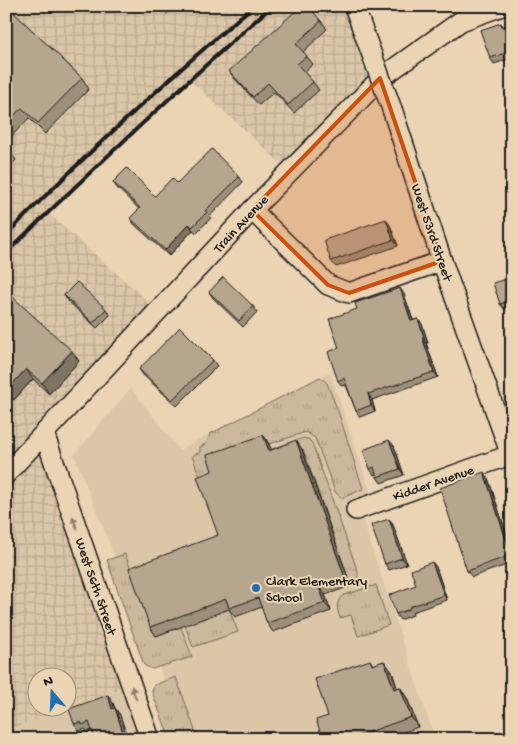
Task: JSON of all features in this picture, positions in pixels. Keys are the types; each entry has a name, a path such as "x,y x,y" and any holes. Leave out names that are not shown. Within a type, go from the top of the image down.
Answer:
{"street":[{"name":"West 53rd Street","path":"354,6 393,112 442,261 511,457"},
{"name":"Train Avenue","path":"6,474 252,210 382,77 461,21 502,6"},
{"path":"252,210 328,285 349,293 442,261"},
{"name":"West 56th Street","path":"44,433 150,739"},
{"name":"Kidder Avenue","path":"356,510 511,457"}],"highlighted area":[{"path":"380,78 442,261 349,293 328,285 252,210"}],"shaded area":[{"path":"6,6 354,6 381,80 289,171 189,79 48,213 158,310 44,433 131,685 78,704 78,668 28,668 28,718 40,718 6,732"},
{"name":"Clark Elementary School","path":"330,372 374,503 359,509 435,739 184,739 159,667 74,455 131,388 179,450"},
{"path":"131,685 150,739 6,739 6,732 40,718 78,718 78,704"}],"green space":[{"path":"320,377 327,383 339,414 363,489 342,498 335,492 315,438 306,432 269,444 218,480 203,485 192,456 200,452 200,447 207,443 210,434"},
{"path":"303,438 308,439 312,443 358,572 358,581 351,586 303,449 275,459 272,449"},
{"path":"125,554 156,636 181,627 192,657 152,669 144,665 107,560"},
{"path":"376,585 389,625 358,636 351,615 340,618 339,600 344,595"},
{"path":"229,609 238,632 193,647 185,625"},
{"path":"176,677 198,739 170,739 152,692 154,685"}],"building":[{"path":"6,6 82,78 38,123 22,108 6,123"},
{"path":"301,6 308,6 321,21 296,44 307,56 297,64 313,82 288,105 268,83 253,97 229,71"},
{"path":"501,23 502,27 512,24 512,51 490,58 480,30"},
{"path":"212,149 239,177 192,227 189,224 165,250 130,218 140,208 113,182 127,168 155,196 172,178 177,183"},
{"path":"386,219 393,240 331,261 324,240"},
{"path":"223,277 253,306 239,321 209,292"},
{"path":"512,277 512,300 500,304 493,283"},
{"path":"77,282 106,309 93,323 64,295"},
{"path":"400,288 411,321 418,319 434,372 368,394 371,405 356,411 344,378 338,381 328,352 339,348 329,319 357,309 355,303"},
{"path":"6,291 72,351 42,383 26,369 7,390"},
{"path":"180,327 213,360 172,400 139,369"},
{"path":"263,435 269,451 296,440 345,578 319,587 325,603 267,623 258,598 229,608 226,599 150,627 129,568 218,535 197,477 212,471 207,455"},
{"path":"389,440 400,469 377,477 374,467 370,469 363,450"},
{"path":"484,472 511,555 467,571 440,488"},
{"path":"389,519 402,558 385,564 371,525"},
{"path":"432,562 444,595 409,607 410,609 396,614 389,595 416,585 411,570"},
{"path":"370,660 372,665 384,661 394,689 400,687 411,717 349,739 323,739 316,720 328,716 315,679"},
{"path":"108,695 112,709 115,708 125,739 95,739 89,722 82,725 81,722 74,724 72,718 78,718 78,706"}],"railway":[{"path":"6,235 127,118 253,6"},
{"path":"6,253 71,190 272,6"}],"place":[{"name":"Clark Elementary School","path":"256,588"}]}
